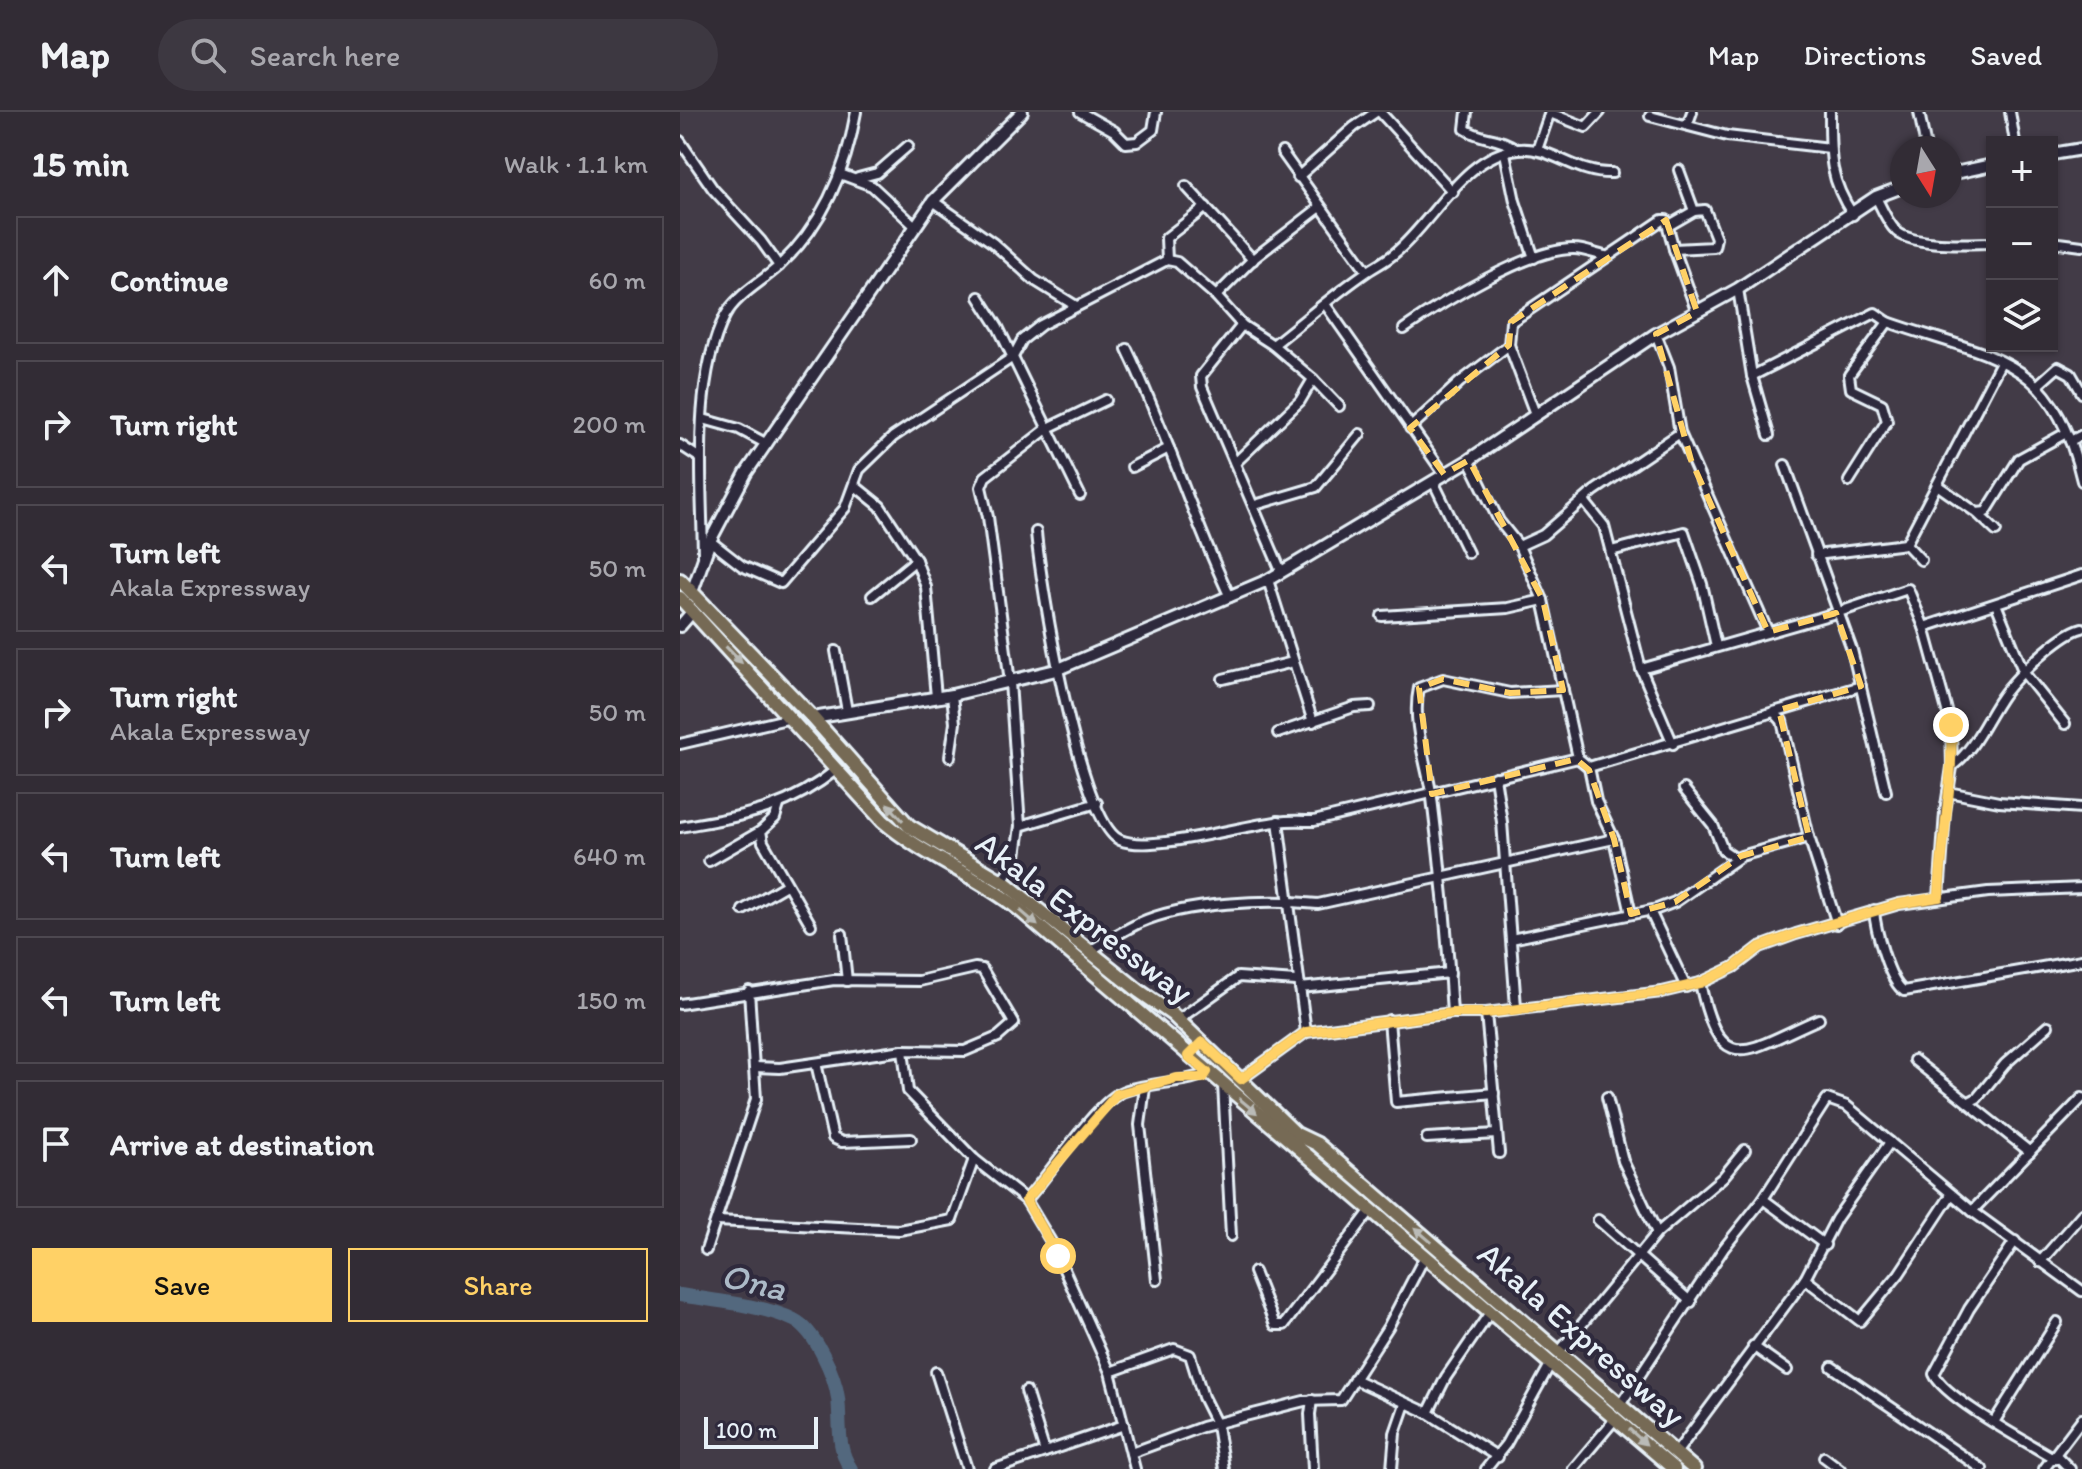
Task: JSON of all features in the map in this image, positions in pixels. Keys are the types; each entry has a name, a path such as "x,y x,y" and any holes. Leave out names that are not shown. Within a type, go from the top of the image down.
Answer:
{"main road":[{"name":"Akala Expressway","path":"680,580 693,611 883,821 906,840 983,882 1006,899 1580,1388 1618,1411 1694,1469"},
{"name":"Akala Expressway","path":"686,595 813,718 909,826 1002,882 1175,1017 1296,1134 1317,1144 1590,1378 1673,1469"},
{"path":"1167,1036 1175,1017"},
{"path":"1188,1056 1202,1042"},
{"path":"1580,1388 1590,1378"}],"street":[{"path":"703,556 700,458 703,419 708,377 727,312 779,266 809,234 826,207 840,174 856,112"},
{"path":"686,595 746,473 933,201 1022,112"},
{"path":"1080,112 1114,131 1126,143 1137,142 1153,130 1156,112"},
{"path":"1298,177 1354,127 1378,112 1453,192"},
{"path":"1467,112 1465,129 1509,143 1516,149"},
{"path":"1537,150 1550,112 1586,127 1600,112"},
{"path":"1688,123 1692,112"},
{"path":"1830,112 1830,148 1837,192 1853,215"},
{"path":"1919,112 1924,136"},
{"path":"2010,112 2014,136"},
{"path":"1650,116 1688,123 1727,136 1830,148"},
{"path":"1492,140 1502,153 1534,258"},
{"path":"680,141 713,189 761,241 779,266"},
{"path":"840,174 858,178 877,173 908,146"},
{"path":"1273,345 1414,237 1472,171 1502,153 1516,149 1537,150 1591,174 1612,173"},
{"path":"2058,153 2082,149"},
{"path":"1282,152 1319,208 1367,271"},
{"path":"1962,171 1986,166"},
{"path":"1679,170 1694,211"},
{"path":"858,178 916,227"},
{"path":"1186,186 1253,260"},
{"path":"813,718 952,695 1056,670 1268,580 1469,460 1656,334 1738,289 1876,197 1890,192"},
{"path":"1876,197 1886,217 1904,236 1917,240 1986,243"},
{"path":"933,201 993,243 1034,280 1076,306"},
{"path":"1167,260 1166,238 1206,207"},
{"path":"1216,296 1253,260 1319,208"},
{"path":"1668,226 1694,211 1705,210 1716,238 1714,247 1674,249"},
{"path":"1535,414 1509,345 1511,322 1593,270 1605,256 1662,220 1666,220 1697,312"},
{"path":"2058,243 2082,246"},
{"path":"1404,329 1435,307 1534,258 1574,249 1605,256"},
{"path":"710,541 742,566 781,583 845,508 859,470 893,437 1013,357 1022,340 1041,325 1167,260 1177,262 1216,296 1242,325 1273,345 1339,406"},
{"path":"1738,289 1752,376 1769,435"},
{"path":"979,297 1013,357 1080,495"},
{"path":"1325,304 1444,474"},
{"path":"1752,376 1872,313 1888,322 2028,374 2039,384 2068,437 2082,481"},
{"path":"1849,481 1887,421 1882,404 1851,389 1849,375 1888,322"},
{"path":"1242,325 1201,376 1202,387 1281,571"},
{"path":"1656,334 1669,367 1680,433 1768,632"},
{"path":"1410,428 1460,382 1509,345"},
{"path":"1127,349 1158,413 1169,448 1188,490 1198,529 1230,597"},
{"path":"1906,544 2001,362"},
{"path":"2039,384 2058,367 2071,374 2082,393"},
{"path":"1235,463 1300,401 1313,379"},
{"path":"1002,882 1016,856 1020,826 1010,682 988,517 981,487 985,477 1048,428 1106,400"},
{"path":"703,419 739,429 767,444"},
{"path":"1519,546 1543,535 1585,502 1594,491 1680,433"},
{"path":"1255,505 1316,487 1360,434"},
{"path":"1977,513 1986,512 2019,459 2068,437 2082,435"},
{"path":"680,445 700,458"},
{"path":"1132,467 1169,448"},
{"path":"1469,460 1499,521 1519,546 1543,600 1578,758 1589,767 1596,801 1614,839 1631,914"},
{"path":"1785,465 1861,686 1886,792"},
{"path":"1433,481 1468,553"},
{"path":"854,485 880,506 916,560 926,587 936,697"},
{"path":"1937,485 1977,513 1996,531"},
{"path":"1585,502 1604,526 1641,669 1673,744"},
{"path":"1036,532 1041,591 1056,670 1097,803 1111,832 1119,839 1129,841 1226,832 1278,821 1314,821 1578,758"},
{"path":"1611,551 1684,532 1702,584 1716,646"},
{"path":"1816,555 1906,544"},
{"path":"1906,544 1921,560"},
{"path":"872,596 916,560"},
{"path":"1924,627 2082,575"},
{"path":"1268,580 1313,722"},
{"path":"1641,669 1908,589 1924,627 1951,725 1952,766 1939,897"},
{"path":"1382,616 1508,608 1543,600"},
{"path":"1996,604 2024,673 2065,724"},
{"path":"680,626 693,611"},
{"path":"1952,766 1965,755 2006,690 2060,638 2082,628"},
{"path":"836,651 847,711"},
{"path":"1223,679 1293,662"},
{"path":"1452,1013 1432,794 1422,747 1419,688 1443,679 1510,693 1563,690"},
{"path":"1589,767 1861,686"},
{"path":"950,757 955,732 952,695"},
{"path":"1278,733 1354,707 1370,706"},
{"path":"1782,721 1788,708"},
{"path":"1774,712 1782,721 1809,837 1837,924"},
{"path":"680,744 791,718"},
{"path":"680,827 779,805 806,794 838,768"},
{"path":"1495,777 1516,1007"},
{"path":"1684,789 1713,825 1723,850 1735,858"},
{"path":"1948,792 1999,802 2082,808"},
{"path":"1020,826 1097,803"},
{"path":"709,861 761,831 775,818 779,805"},
{"path":"1278,821 1306,1032"},
{"path":"761,831 768,855 811,925"},
{"path":"1511,939 1650,911 1675,902 1735,858 1809,837"},
{"path":"1090,951 1141,923 1166,915 1289,902 1318,904 1441,880 1504,862 1614,839"},
{"path":"743,910 786,885"},
{"path":"1241,1079 1306,1032 1452,1013 1486,1013 1516,1007 1632,997 1686,987 1734,967 1760,947 1874,910 1939,897 2082,888"},
{"path":"1874,910 1879,940 1897,986 1904,991 2082,960"},
{"path":"1650,911 1686,987"},
{"path":"842,934 847,981"},
{"path":"680,1004 749,991 847,981 919,981 952,972 982,969 1014,1023 998,1037 965,1051 903,1050 816,1063 755,1067"},
{"path":"1175,1017 1238,977 1298,984 1450,973"},
{"path":"1700,983 1713,1029 1723,1045 1731,1049 1752,1047 1819,1019"},
{"path":"706,1250 756,1099 749,991"},
{"path":"1486,1013 1499,1153"},
{"path":"1389,1020 1396,1102 1494,1093"},
{"path":"1974,1103 2005,1064 2048,1026"},
{"path":"903,1050 908,1091 974,1159 1026,1200 1058,1256 1110,1372 1135,1469"},
{"path":"1914,1060 1974,1103 2030,1152"},
{"path":"816,1063 833,1138 854,1142 911,1139"},
{"path":"1026,1200 1117,1094 1177,1078 1194,1080 1207,1072"},
{"path":"1223,1084 1231,1236"},
{"path":"1145,1087 1140,1125 1157,1280"},
{"path":"1607,1097 1623,1161 1657,1233"},
{"path":"1972,1211 2082,1098"},
{"path":"1573,1469 1618,1411 1724,1248 1763,1199 1827,1099 1847,1106 1951,1195 2082,1291"},
{"path":"1427,1138 1497,1134"},
{"path":"1676,1453 1722,1396 1753,1346 1805,1279 1852,1195 1890,1142"},
{"path":"1559,1352 1657,1233 1723,1177 1745,1150"},
{"path":"717,1221 899,1230 940,1225 952,1220 974,1159"},
{"path":"1805,1279 1860,1321 1899,1274 1951,1195"},
{"path":"1763,1199 1825,1245"},
{"path":"1254,1272 1275,1325 1284,1325 1371,1210"},
{"path":"2040,1262 2082,1214"},
{"path":"1598,1220 1691,1302"},
{"path":"2015,1241 1934,1367 1938,1382 1994,1422 2056,1457 2070,1469"},
{"path":"1131,1453 1217,1425 1312,1400 1341,1400 1388,1327 1425,1256"},
{"path":"1428,1413 1446,1377 1491,1311"},
{"path":"1994,1422 2057,1322"},
{"path":"1753,1346 1787,1370"},
{"path":"1110,1372 1174,1349 1184,1350 1193,1361 1203,1397 1217,1425 1224,1469"},
{"path":"1486,1469 1498,1457 1551,1363"},
{"path":"1832,1367 1982,1469"},
{"path":"936,1372 967,1469"},
{"path":"1354,1379 1428,1413 1498,1457"},
{"path":"1026,1391 1045,1452"},
{"path":"1312,1400 1313,1469"},
{"path":"1392,1469 1395,1433 1405,1404"},
{"path":"2044,1469 2082,1419"},
{"path":"995,1469 1124,1425"},
{"path":"1824,1457 1840,1469"}],"highlighted area":[{"path":"1666,220 1697,312 1656,334 1691,460 1768,632 1836,613 1861,686 1779,710 1809,837 1741,856 1675,902 1631,914 1614,839 1589,770 1576,759 1432,794 1419,688 1443,679 1510,693 1563,690 1543,600 1469,460 1444,474 1410,428 1509,345 1511,322"}],"waterway":[{"name":"Ona","path":"680,1295 769,1311 802,1325 823,1354 833,1378 838,1398 841,1444 851,1469"}],"route":[{"path":"1058,1256 1026,1200 1117,1094 1177,1078 1203,1078 1207,1072 1188,1056 1202,1042 1241,1079 1306,1032 1389,1020 1452,1013 1486,1013 1516,1007 1662,992 1700,983 1734,967 1760,947 1796,934 1899,904 1939,897 1941,848 1952,767 1951,725"}]}
